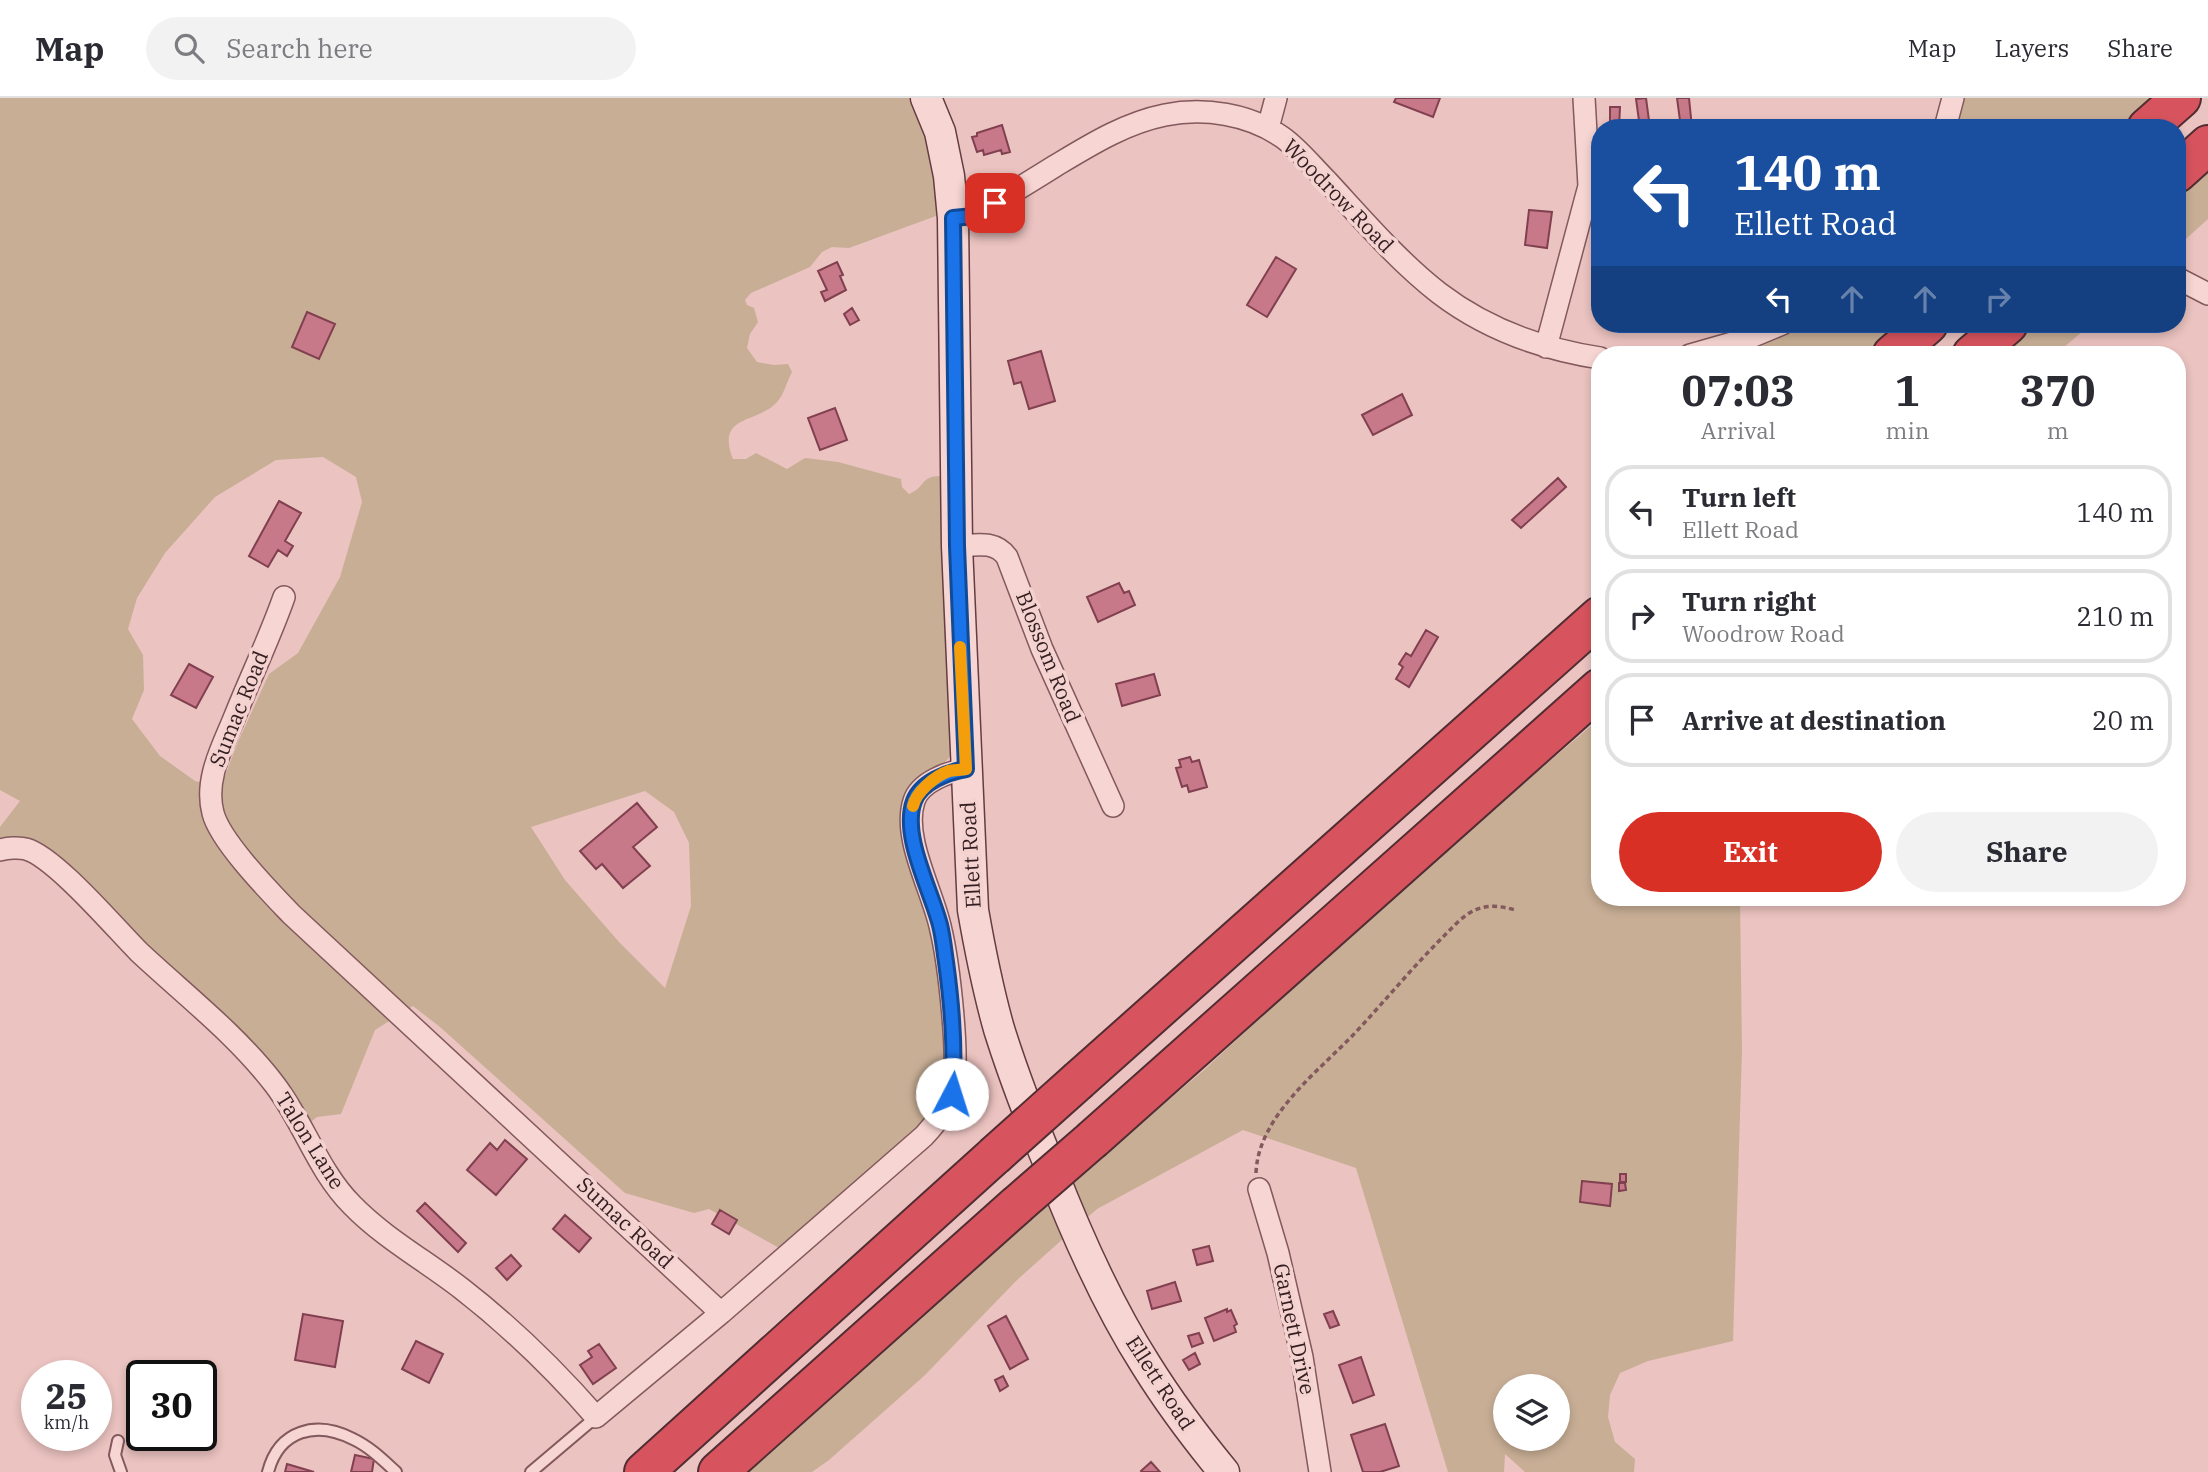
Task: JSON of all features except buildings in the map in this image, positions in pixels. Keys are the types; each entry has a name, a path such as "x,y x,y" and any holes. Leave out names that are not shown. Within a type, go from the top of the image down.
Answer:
{"highway":[{"path":"2157,119 2181,98"},
{"path":"2186,165 2208,145"},
{"path":"1902,346 1918,333"},
{"path":"1982,346 1998,333"},
{"path":"644,1472 1591,624"},
{"path":"718,1472 1591,696"}],"street":[{"name":"Ellett Road","path":"926,98 940,132 949,176 953,218 957,546 973,910 999,1027 1020,1093 1072,1221 1145,1364 1194,1435 1224,1472"},
{"path":"1268,128 1276,98"},
{"path":"1546,347 1589,186 1584,98"},
{"path":"1947,119 1953,98"},
{"name":"Woodrow Road","path":"953,218 974,216 1114,131 1162,115 1214,112 1268,128 1283,138 1302,154 1389,248 1439,293 1482,321 1546,347 1591,356"},
{"path":"2186,283 2208,294"},
{"path":"1722,346 1760,333"},
{"name":"Blossom Road","path":"957,546 990,545 1002,550 1007,557 1042,649 1113,806"},
{"name":"Sumac Road","path":"284,597 215,765 210,789 213,814 222,832 261,882 291,914 721,1312"},
{"path":"596,1417 924,1136 941,1117 952,1094 955,1063 953,1030 940,926 920,864 911,818 914,799 930,782 948,772 966,769"},
{"name":"Talon Lane","path":"0,850 26,849 44,858 89,900 136,949 253,1058 296,1116 332,1182 353,1206 463,1290 521,1339 556,1371 596,1417"},
{"name":"Garnett Drive","path":"1259,1189 1278,1253 1302,1357 1320,1472"}],"lane":[{"path":"531,1472 596,1417"},
{"path":"268,1472 271,1460 282,1446 294,1434 311,1429 331,1431 353,1438 396,1472"},
{"path":"118,1441 115,1455 121,1472"}],"path":[{"path":"1259,1189 1255,1174 1260,1146 1276,1118 1310,1077 1463,918 1485,907 1500,906 1515,910"}],"shaded area":[{"path":"0,98 918,98 944,213 849,248 832,247 822,252 810,267 751,293 745,300 747,305 754,308 758,322 750,334 747,348 757,362 788,364 792,372 777,402 734,427 729,445 733,459 746,459 756,453 787,469 805,458 838,462 901,479 902,487 909,494 930,477 943,476 955,748 942,765 912,786 933,925 944,1029 946,1078 943,1097 930,1117 781,1249 709,1209 694,1213 625,1193 440,1027 413,1006 375,1030 341,1114 317,1117 306,1126 91,895 0,844 0,827 20,801 0,790","holes":["323,457 356,477 362,502 340,577 298,653 269,674 221,787 195,781 160,756 132,719 144,690 143,655 128,629 137,598 165,553 215,497 276,460","645,791 674,812 689,843 691,906 665,988 619,942 565,880 531,827"]},
{"path":"1960,98 2152,98 2128,119 1955,119"},
{"path":"2208,167 2208,219 2186,239 2186,186"},
{"path":"1887,333 1872,346 1755,346 1784,334"},
{"path":"2021,333 2081,333 2065,346 2006,346"},
{"path":"1591,726 1591,906 1740,906 1742,1050 1733,1341 1648,1361 1620,1373 1610,1395 1608,1417 1615,1442 1635,1459 1634,1472 1525,1472 1505,1454 1504,1472 1448,1472 1356,1168 1243,1130 1097,1209 1082,1222 1067,1186 1204,1070 1383,904"},
{"path":"1049,1201 1065,1237 1017,1280 924,1376 812,1472 745,1472 904,1333"}],"slow traffic":[{"path":"913,806 914,799 930,782 948,772 966,769 960,647"}],"route":[{"path":"952,1094 955,1063 948,975 940,926 920,864 911,818 914,799 930,782 948,772 966,769 957,546 953,218 974,216 995,203"}]}
